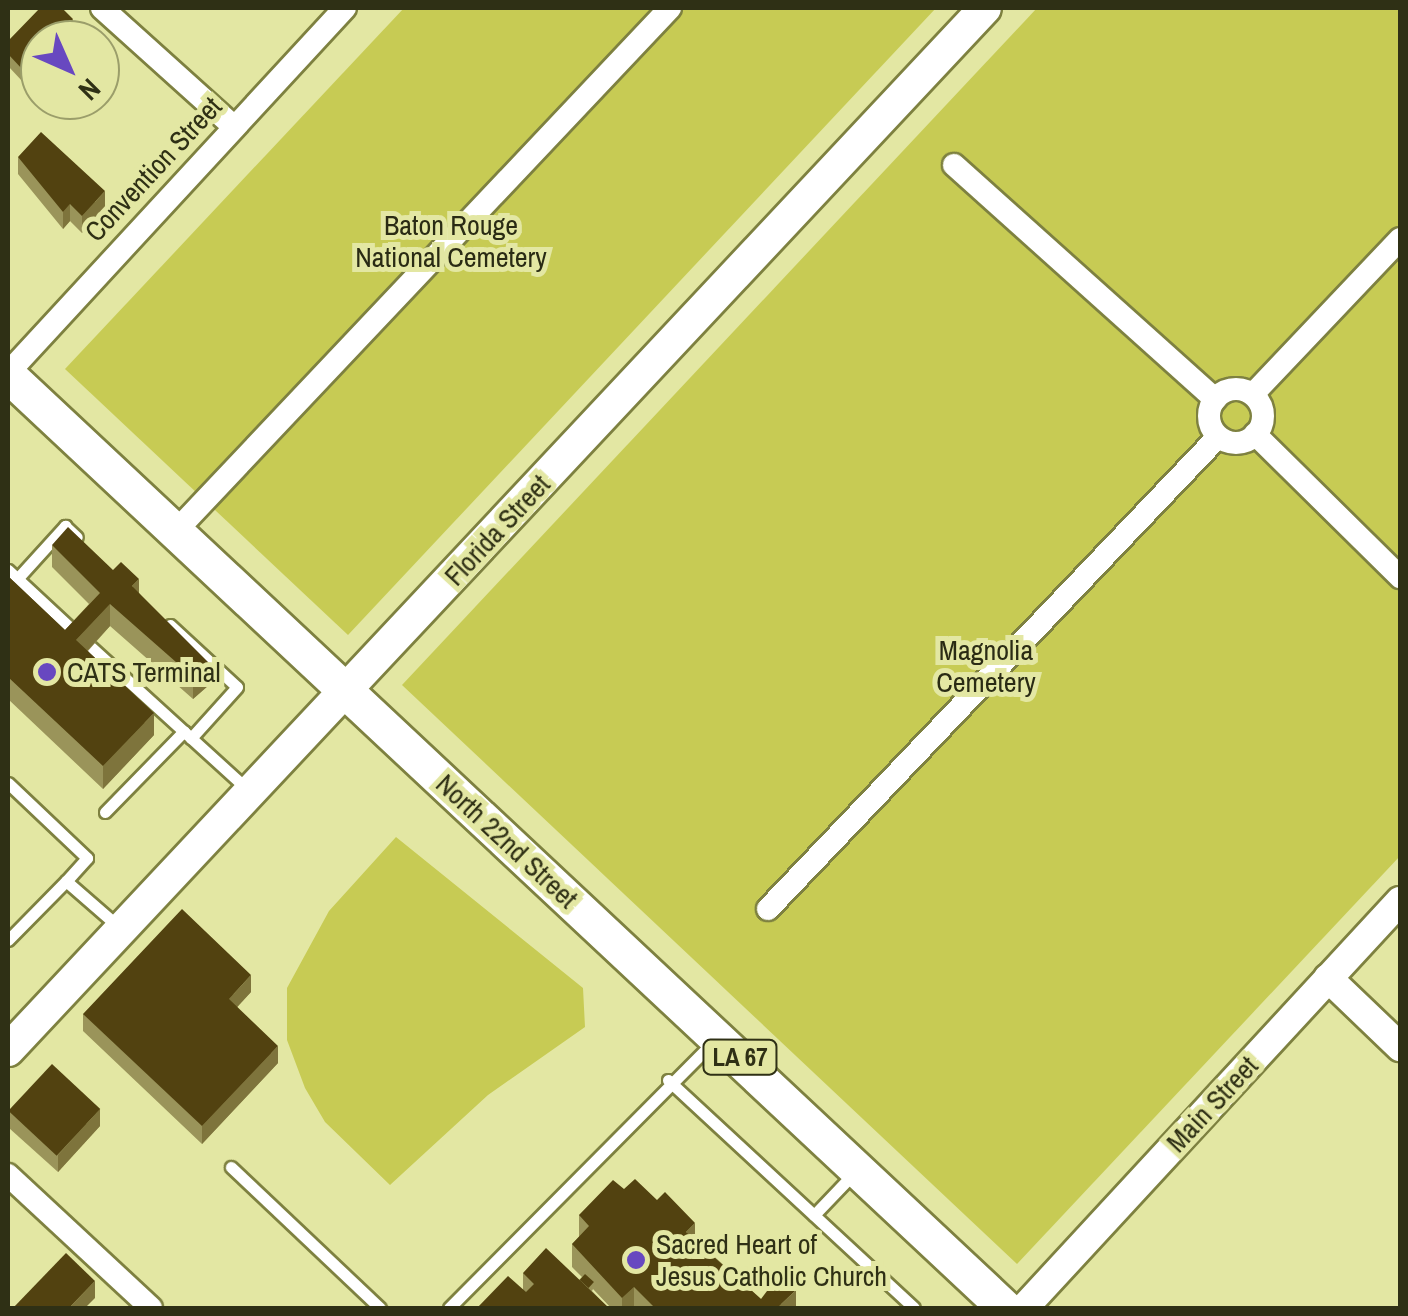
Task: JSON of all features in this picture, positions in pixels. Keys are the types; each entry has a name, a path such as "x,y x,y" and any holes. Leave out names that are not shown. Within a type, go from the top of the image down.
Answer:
{"main road":[{"name":"Florida Street","path":"8,1050 985,8"},
{"name":"North 22nd Street","path":"8,374 1005,1308"}],"street":[{"path":"102,8 233,126"},
{"name":"Convention Street","path":"8,374 345,8"},
{"path":"175,532 670,8"},
{"path":"954,166 1216,399 1216,440"},
{"path":"1216,399 1255,392 1400,239"},
{"path":"1255,392 1262,421 1255,434"},
{"path":"768,909 1216,440 1255,434"},
{"path":"1255,434 1400,577"},
{"name":"Main Street","path":"1024,1308 1400,901"},
{"path":"1328,978 1400,1047"},
{"path":"8,1175 151,1308"}],"lane":[{"path":"80,637 12,575 65,526 94,553"},
{"path":"106,812 237,688 151,607"},
{"path":"91,647 251,793"},
{"path":"8,784 87,858 8,940"},
{"path":"66,881 123,930"},
{"path":"449,1308 668,1080 719,1037"},
{"path":"668,1080 914,1308"},
{"path":"231,1167 380,1308"},
{"path":"814,1215 858,1168"}],"green space":[{"name":"Baton Rouge National Cemetery","path":"404,8 936,8 348,635 65,369"},
{"name":"Magnolia Cemetery","path":"1037,8 1400,8 1400,856 1017,1264 402,685"},
{"path":"396,837 583,988 585,1027 488,1095 390,1185 325,1122 305,1088 287,1040 287,988 329,911"}],"building":[{"path":"40,8 62,8 73,19 72,20 28,20"},
{"path":"20,29 20,67 8,54 8,41"},
{"path":"41,132 105,191 82,216 70,204 63,212 18,157"},
{"name":"CATS Terminal","path":"68,527 113,570 121,562 139,579 132,586 209,663 193,677 110,604 76,640 154,713 103,766 8,677 8,576 65,630 100,593 52,545"},
{"path":"182,909 251,975 229,999 278,1046 202,1126 83,1014"},
{"path":"52,1064 100,1109 57,1156 8,1111"},
{"name":"Sacred Heart of Jesus Catholic Church","path":"635,1179 657,1200 665,1192 695,1223 686,1232 761,1299 779,1275 796,1290 777,1308 655,1308 634,1287 622,1298 572,1244 589,1226 579,1215 613,1180 624,1189"},
{"path":"546,1248 608,1307 477,1308 508,1276 526,1292 534,1284 523,1273"},
{"path":"66,1253 95,1281 69,1308 13,1308"},
{"path":"585,1274 594,1282 589,1288 580,1280"}],"place":[{"name":"CATS Terminal","path":"47,672"},
{"name":"Sacred Heart of Jesus Catholic Church","path":"636,1260"}]}
